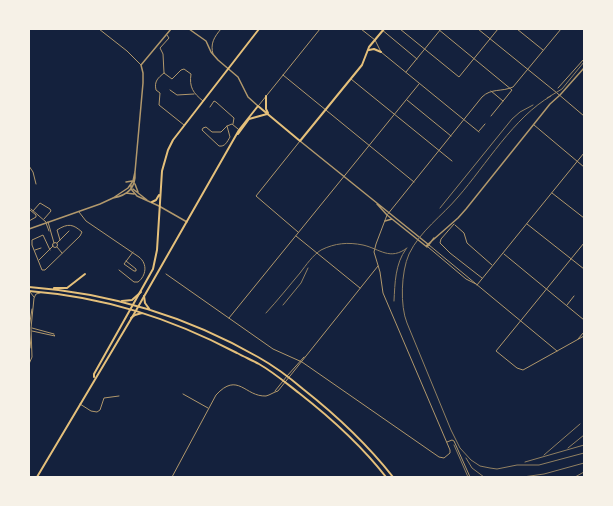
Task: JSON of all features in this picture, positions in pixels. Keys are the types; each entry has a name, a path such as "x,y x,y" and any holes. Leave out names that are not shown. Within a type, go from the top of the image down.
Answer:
{"main road":[{"path":"94,378 94,374 151,274 155,262 162,171 168,150 184,125 259,29"},
{"path":"236,137 239,130 258,106 300,141 362,65 374,40 383,30"},
{"path":"368,50 374,49 381,52"},
{"path":"266,96 266,109 268,114"},
{"path":"37,477 94,378 138,307 236,137 249,119 268,114"},
{"path":"152,202 157,199 160,193"},
{"path":"53,289 68,287 85,274"},
{"path":"29,287 89,294 134,305 187,323 258,357 288,377 331,412 367,446 393,477"},
{"path":"29,292 42,292 70,296 136,310 172,322 260,364 316,407 343,431 363,450 386,477"},
{"path":"119,302 132,300 141,292"},
{"path":"144,296 145,303 150,311"},
{"path":"131,318 135,315 144,313"}],"street":[{"path":"29,229 125,193 131,189 134,181 143,73 141,65 128,51 99,29"},
{"path":"141,65 171,29"},
{"path":"189,29 206,41 214,55 239,79 248,97 258,106 320,29"},
{"path":"214,55 212,50 213,40 221,29"},
{"path":"361,29 374,40 381,52 479,132 485,124"},
{"path":"400,29 457,76 460,76 498,29"},
{"path":"406,73 439,29 510,88"},
{"path":"478,29 584,116"},
{"path":"517,29 543,50"},
{"path":"555,29 558,32"},
{"path":"166,274 273,350 301,361 439,457 444,458 450,453 447,442 385,298 374,252 384,221 389,212 486,93 510,88 561,29"},
{"path":"383,30 417,59"},
{"path":"166,34 170,37 160,48 163,54 164,72 172,79 184,69 190,74 190,85 194,94 203,101"},
{"path":"558,88 584,59"},
{"path":"482,279 450,253 440,243 441,239 475,199 550,104 584,68"},
{"path":"164,72 155,83 156,90 160,94 159,105 184,125"},
{"path":"283,75 414,182"},
{"path":"351,79 452,161"},
{"path":"229,319 419,84"},
{"path":"491,116 512,90 510,88"},
{"path":"170,90 177,95 194,94"},
{"path":"491,91 503,101"},
{"path":"407,100 451,136"},
{"path":"210,107 214,101 216,102 234,118 233,125"},
{"path":"227,126 230,137 223,146 219,146 202,130 206,127 212,132 221,132 227,126 233,125 239,130"},
{"path":"533,125 584,167"},
{"path":"299,232 257,199 256,196 300,141 377,204 389,212 414,234 420,242 428,245"},
{"path":"477,285 584,153"},
{"path":"29,166 33,172 36,184"},
{"path":"126,182 134,181"},
{"path":"113,198 128,188 134,181"},
{"path":"134,181 138,193"},
{"path":"131,183 131,189 134,194"},
{"path":"128,188 147,200"},
{"path":"125,193 134,194 152,202 187,222"},
{"path":"552,193 584,218"},
{"path":"33,210 41,203 50,209 51,211 44,219"},
{"path":"377,204 387,215 422,239 558,351"},
{"path":"31,209 47,222 54,243 50,250 38,261"},
{"path":"29,221 36,218 31,209"},
{"path":"79,211 86,221 133,252 145,263 142,278 139,282 135,282 119,270"},
{"path":"384,221 392,219"},
{"path":"428,245 435,237 453,224"},
{"path":"453,224 463,232 466,243 493,265"},
{"path":"527,224 584,269"},
{"path":"50,250 42,235 32,241 42,270 45,270 63,253 80,236 82,232 72,225 68,225 57,230 60,240"},
{"path":"54,243 57,243 69,231"},
{"path":"296,236 360,288"},
{"path":"428,245 435,237"},
{"path":"425,242 432,240"},
{"path":"584,243 496,351 521,370 530,367 584,336"},
{"path":"53,246 57,247 63,253"},
{"path":"35,250 41,248"},
{"path":"126,262 136,269 136,271 124,265 124,262 126,262 133,252"},
{"path":"503,253 584,320"},
{"path":"172,477 216,395 228,386 240,386 260,395 270,395 278,391 378,266"},
{"path":"29,292 34,298"},
{"path":"29,364 32,357 30,329 34,298 36,294 42,292"},
{"path":"566,306 574,296"},
{"path":"30,329 46,332 55,336 30,329"},
{"path":"578,340 584,332"},
{"path":"284,382 301,361"},
{"path":"183,394 209,408"},
{"path":"80,404 91,411 97,412 102,408 104,398 119,396"},
{"path":"447,442 452,440 454,441 470,477"}],"railway":[{"path":"547,98 562,89 584,62"},
{"path":"551,96 525,116 501,142 452,204 419,238 406,261 402,298 407,323 451,430 460,448 471,460 480,466 497,469 517,465 539,465 584,453"},
{"path":"440,208 512,119 520,112 533,105"},
{"path":"266,313 310,260 321,250 331,246 347,243 363,245 390,254 401,252 407,248"},
{"path":"394,301 395,281 398,267 402,255 406,249"},
{"path":"283,305 301,283 308,268"},
{"path":"544,455 580,424"},
{"path":"568,448 584,435"},
{"path":"454,445 468,477"},
{"path":"525,462 584,445"},
{"path":"466,458 472,468 484,477"},
{"path":"523,477 544,474 584,463"},
{"path":"575,477 584,472"}]}
